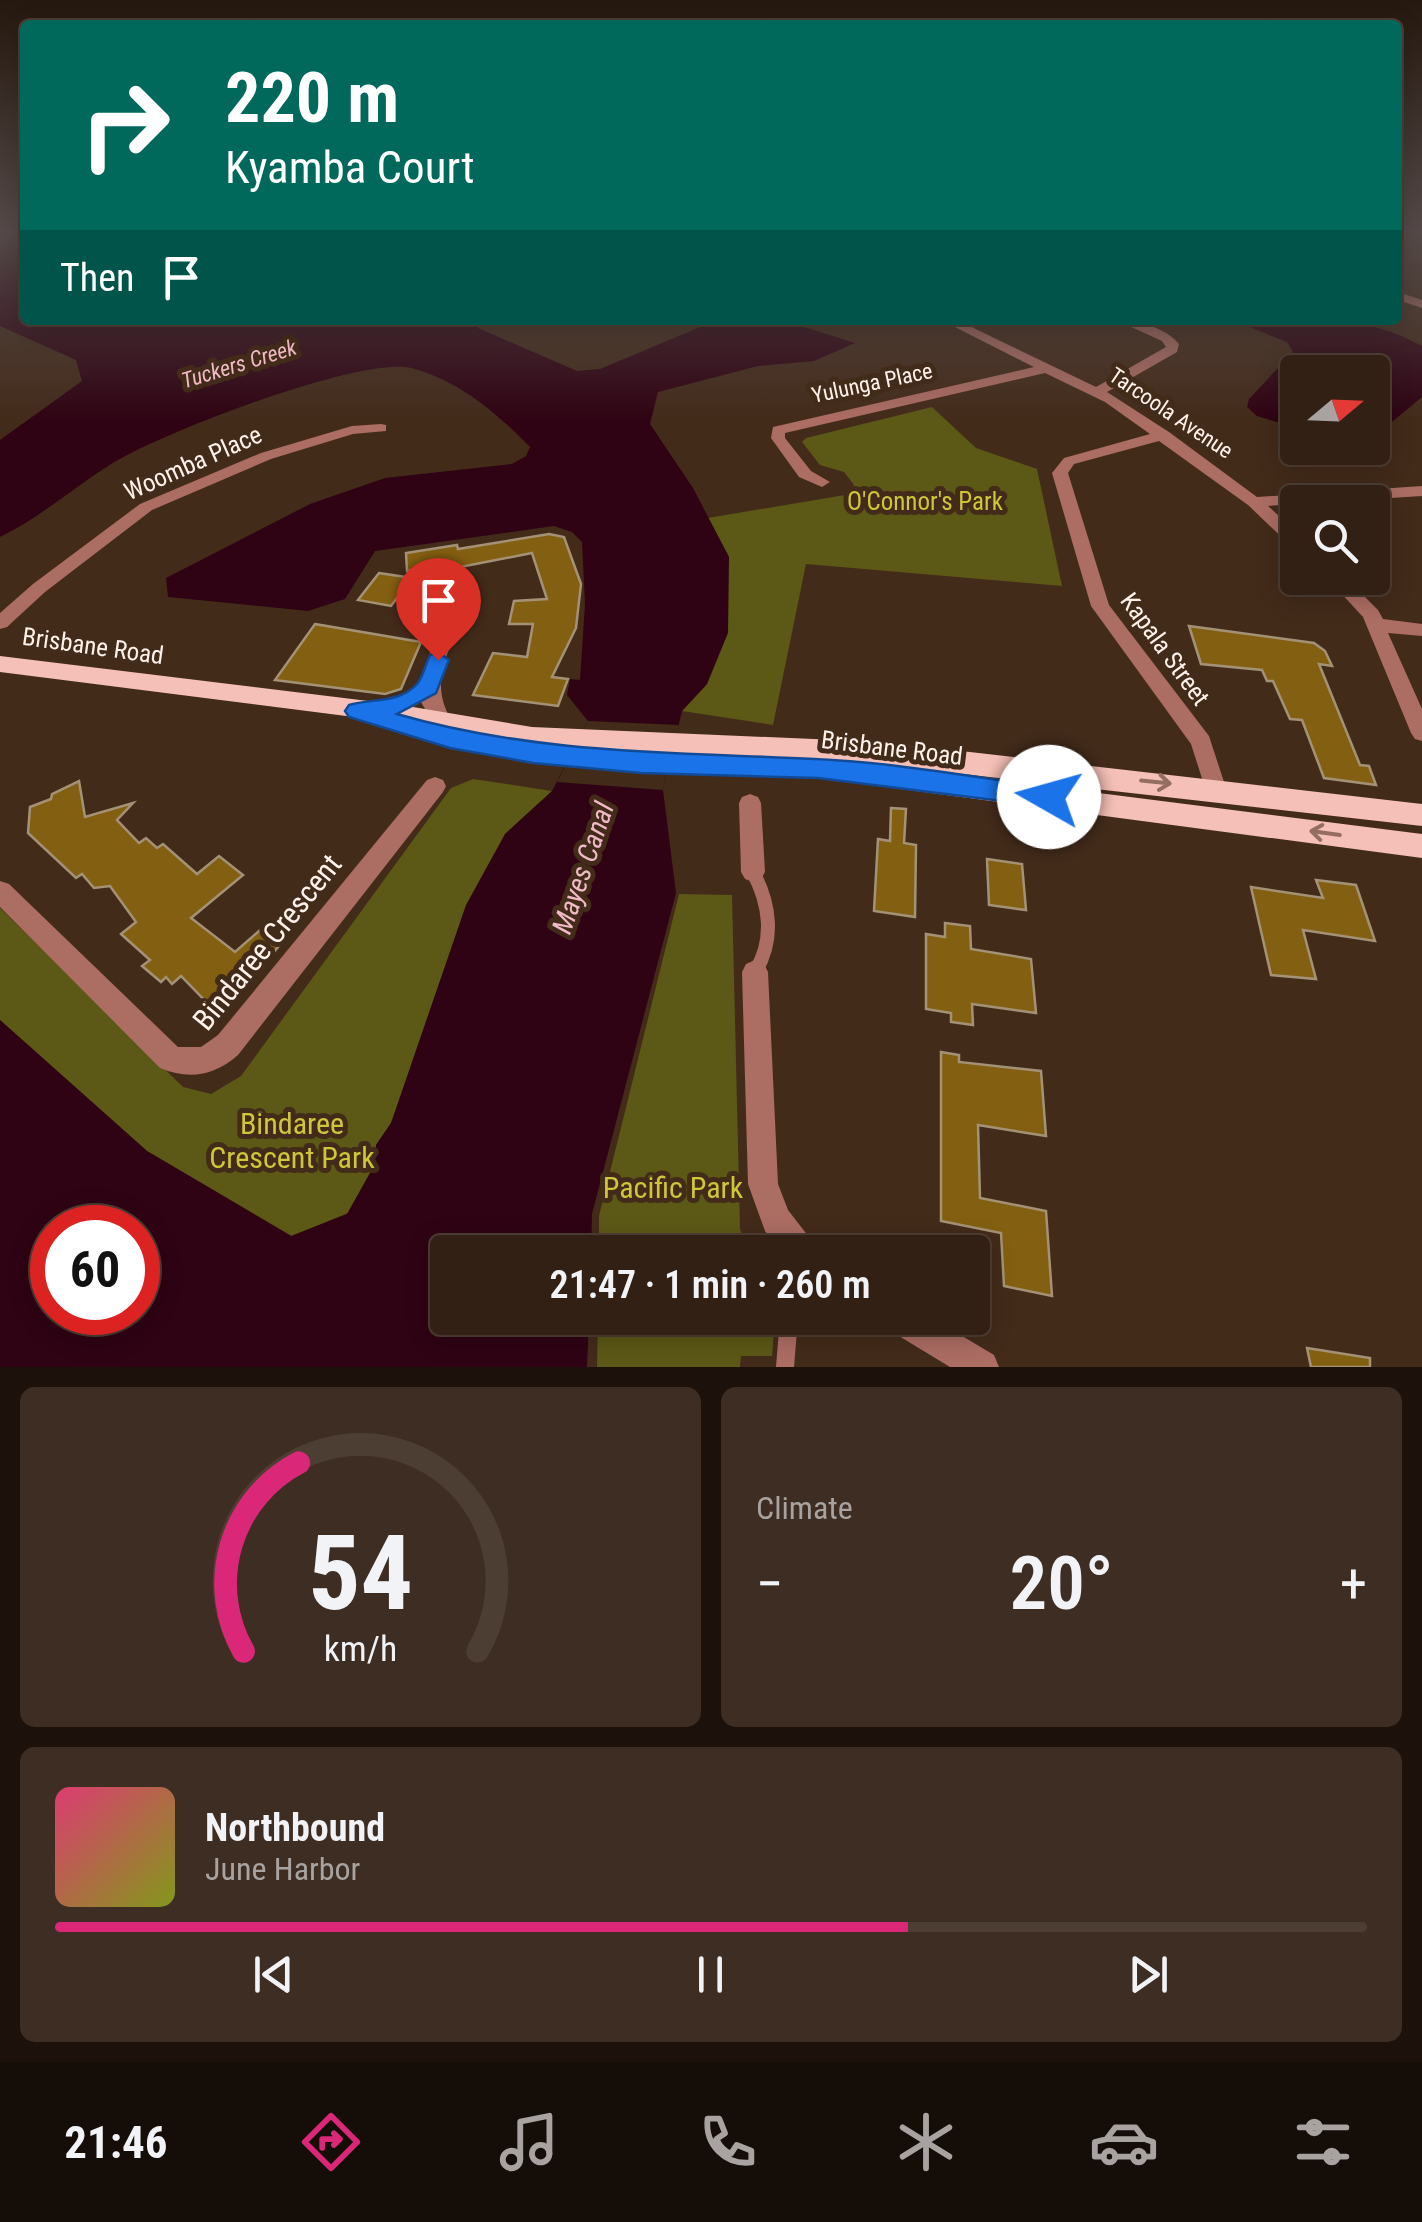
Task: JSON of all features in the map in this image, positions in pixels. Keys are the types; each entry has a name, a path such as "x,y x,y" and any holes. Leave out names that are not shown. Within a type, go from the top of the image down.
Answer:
{"main road":[{"name":"Brisbane Road","path":"0,664 443,723 567,749"},
{"name":"Brisbane Road","path":"366,712 450,738 844,771 1422,846"},
{"name":"Brisbane Road","path":"672,755 882,752 1422,815"}],"street":[{"name":"Tarcoola Avenue","path":"958,325 1098,392 1164,434 1280,526"},
{"path":"1098,392 1172,349 1174,344 1167,338 1134,325"},
{"name":"Yulunga Place","path":"822,482 805,474 778,438 778,430 1048,368"},
{"name":"Woomba Place","path":"0,623 146,507 266,456 352,430 380,428"},
{"name":"Kapala Street","path":"1164,434 1070,461 1060,473 1100,606 1200,742 1215,788"},
{"path":"1254,502 1422,491"},
{"path":"1353,595 1376,625 1422,733"},
{"path":"443,723 430,706 428,688 452,624 455,604"},
{"path":"1376,625 1422,630"},
{"path":"1400,678 1422,714"},
{"path":"366,712 404,704 428,688"},
{"name":"Bindaree Crescent","path":"0,891 170,1058 186,1064 204,1062 228,1045 435,786"},
{"path":"750,804 753,872"},
{"path":"755,972 763,1184 776,1220 788,1235"},
{"path":"928,1335 982,1367"}],"lane":[{"path":"753,872 766,897 768,944 764,961 755,972"},
{"path":"785,1367 788,1335"}],"green space":[{"name":"O'Connor's Park","path":"932,407 976,448 1037,469 1062,586 806,564 773,725 682,711 707,684 729,557 708,518 845,495 854,485 844,472 820,465 802,442"},
{"name":"Bindaree Crescent Park","path":"473,779 552,791 505,834 391,1123 376,1145 375,1164 348,1213 292,1236 147,1151 0,1020 0,908 183,1087 211,1094 241,1076 451,788"},
{"name":"Pacific Park","path":"679,894 732,895 743,1235 599,1235 599,1216"},
{"path":"598,1335 774,1335 772,1356 741,1356 740,1367 597,1367"}],"water":[{"path":"0,294 20,294 20,325 478,325 577,371 600,369 705,325 798,325 855,343 814,361 758,366 658,392 650,424 693,488 729,557 728,633 707,684 682,711 663,790 676,893 592,1214 591,1235 430,1235 430,1335 588,1335 587,1367 0,1367 0,1020 147,1151 291,1236 347,1214 375,1164 376,1145 391,1123 466,905 505,834 552,791 588,721 567,695 570,679 580,680 585,604 582,542 572,532 554,526 375,551 345,599 308,611 168,597 166,578 310,504 385,478 512,464 526,456 530,447 461,389 411,368 385,367 258,401 132,452 0,537 0,440 82,381 76,360 0,326"},
{"path":"1244,325 1366,325 1399,335 1422,346 1422,397 1390,424 1390,355 1290,355 1293,352 1287,342"},
{"path":"1280,366 1280,423 1257,416 1247,407 1249,399"}],"pier":[{"path":"588,721 679,725 663,790 557,782"}],"building":[{"path":"549,534 564,537 581,584 576,628 552,677 568,679 558,706 473,695 493,653 527,657 533,624 509,624 514,601 547,599 532,553 440,571 440,565 407,571 406,553"},
{"path":"379,573 412,578 391,606 358,600"},
{"path":"315,624 421,642 401,689 385,694 275,680"},
{"path":"1189,626 1314,643 1325,651 1332,666 1319,664 1360,765 1369,766 1376,785 1324,778 1302,720 1290,719 1273,681 1267,681 1262,670 1201,664"},
{"path":"79,781 85,817 133,803 117,820 139,843 146,838 157,848 163,844 197,874 219,856 243,875 191,918 235,952 268,923 283,932 278,939 283,941 244,988 216,1012 181,976 172,984 166,977 161,982 142,966 150,960 121,934 136,922 110,886 94,888 82,874 76,878 28,833 30,807"},
{"path":"891,808 906,809 904,843 916,845 915,917 874,911 878,839 890,841"},
{"path":"987,859 1022,864 1026,910 989,905"},
{"path":"1316,880 1356,885 1375,941 1303,930 1316,979 1271,975 1251,887 1323,898"},
{"path":"945,923 970,926 971,949 1031,959 1036,1013 972,1004 973,1025 951,1022 951,1013 926,1009 926,934 945,937"},
{"path":"941,1052 959,1055 959,1062 1041,1071 1046,1136 978,1125 980,1198 1046,1211 1052,1296 1004,1286 1001,1233 941,1221"},
{"path":"1307,1348 1370,1358 1370,1367 1311,1367"}],"route":[{"path":"438,660 428,688 414,698 381,711 357,711 450,738 533,754 641,764 818,768 1049,797"}],"water label":[{"name":"Tuckers Creek","path":"239,364"},
{"name":"Mayes Canal","path":"583,868"}]}
